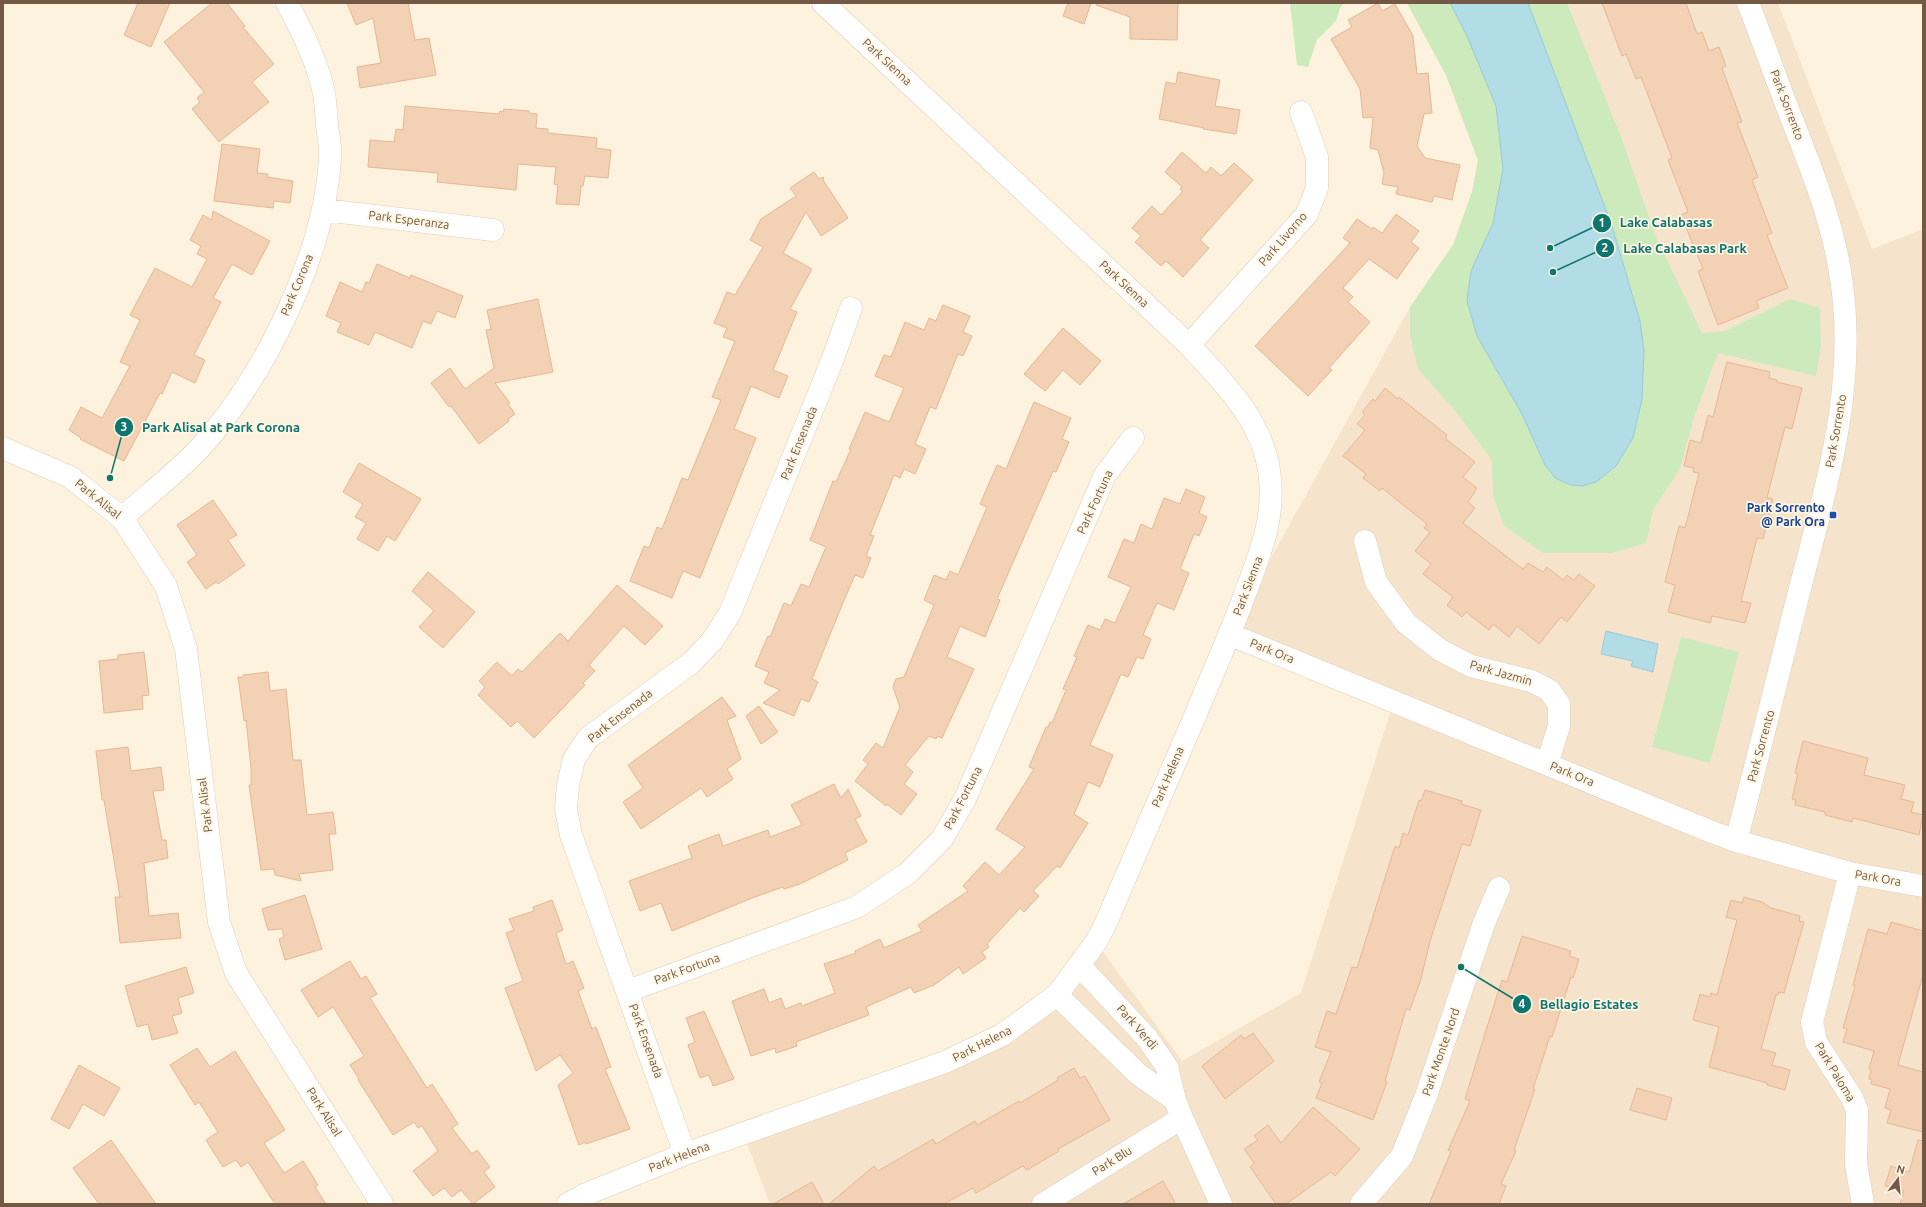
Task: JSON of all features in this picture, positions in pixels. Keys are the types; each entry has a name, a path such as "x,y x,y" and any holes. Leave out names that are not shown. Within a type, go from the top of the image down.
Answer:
{"street":[{"name":"Park Corona","path":"122,518 170,476 212,434 247,387 275,337 309,260 324,210 330,154 323,89 308,42 288,3"},
{"name":"Park Sienna","path":"824,3 1189,344 1235,395 1249,417 1259,438 1269,469 1271,507 1265,539 1230,634"},
{"name":"Park Sorrento","path":"1736,841 1768,723 1822,503 1842,409 1847,334 1840,268 1834,238 1808,161 1748,3"},
{"name":"Park Livorno","path":"1189,344 1307,214 1317,188 1317,157 1301,112"},
{"name":"Park Esperanza","path":"324,210 494,230"},
{"name":"Park Ensenada","path":"685,1154 628,991 571,836 566,809 568,785 574,760 588,738 691,662 712,641 730,613 832,361 851,308"},
{"name":"Park Fortuna","path":"628,991 857,908 908,873 942,839 965,799 1105,475 1133,438"},
{"name":"Park Alisal","path":"3,448 70,476 122,518 166,586 186,649 220,922 236,973 382,1204"},
{"name":"Park Jazmin","path":"1364,541 1376,582 1406,623 1440,650 1471,666 1531,681 1549,690 1559,704 1559,726 1547,764"},
{"name":"Park Ora","path":"1230,634 1736,841 1850,873 1923,886"},
{"name":"Park Helena","path":"568,1204 584,1195 685,1154 945,1062 1002,1035 1057,995 1080,966 1105,925 1230,634"},
{"name":"Park Paloma","path":"1850,873 1812,1022 1816,1042 1852,1098 1857,1110 1856,1164 1863,1204"},
{"name":"Park Monte Nord","path":"1361,1204 1402,1156 1426,1096 1484,923 1499,888"},
{"name":"Park Verdi","path":"1080,966 1158,1052 1167,1067 1179,1109 1221,1204"},
{"path":"1057,995 1138,1074 1179,1109"},
{"name":"Park Blu","path":"1043,1204 1179,1109"}],"shaded area":[{"path":"1407,3 1778,3 1872,249 1923,229 1923,1204 770,1204 743,1133 1002,1035 1096,942 1182,1061 1301,993 1394,701 1229,634 1410,307 1453,245 1472,192 1478,160 1446,75"}],"green space":[{"path":"1290,3 1344,3 1340,8 1336,21 1317,40 1308,67 1297,65"},
{"path":"1407,3 1567,3 1623,142 1656,237 1702,333 1725,331 1790,299 1820,308 1821,346 1816,376 1718,353 1694,417 1680,469 1653,510 1646,543 1612,553 1543,553 1504,526 1493,496 1492,460 1457,413 1418,369 1410,335 1410,307 1453,245 1472,192 1478,160 1446,75"},
{"path":"1681,637 1739,652 1710,763 1652,747"}],"water":[{"path":"1450,3 1528,3 1612,226 1640,321 1644,350 1642,399 1633,438 1616,466 1596,482 1582,486 1571,485 1555,478 1545,465 1522,414 1477,336 1467,301 1471,271 1493,223 1503,169 1496,106 1467,36"},
{"path":"1606,631 1658,644 1653,672 1631,666 1633,661 1601,654"}],"building":[{"path":"138,3 170,3 151,47 124,35"},
{"path":"212,3 227,3 245,26 243,27 274,64 252,82 269,102 219,142 192,109 200,102 197,98 204,92 164,42"},
{"path":"347,3 408,3 415,40 429,38 436,75 360,88 357,67 381,63 373,18 356,25"},
{"path":"1068,3 1091,3 1084,24 1063,16"},
{"path":"1097,3 1178,3 1177,40 1130,39 1130,17 1096,5"},
{"path":"1378,3 1382,11 1395,4 1413,36 1417,74 1428,73 1432,113 1424,114 1417,146 1425,158 1460,165 1452,200 1434,196 1432,202 1396,194 1398,187 1382,184 1384,173 1378,150 1370,148 1373,117 1363,118 1360,89 1331,39 1352,27 1348,20"},
{"path":"1602,3 1686,3 1697,34 1702,32 1709,51 1719,47 1726,66 1722,68 1742,122 1737,123 1758,177 1752,180 1772,233 1767,235 1788,288 1756,301 1759,308 1718,325 1698,271 1703,269 1681,215 1688,212 1668,160 1672,158 1641,77 1636,79 1626,54 1622,56"},
{"path":"1178,72 1220,80 1215,106 1240,110 1236,134 1203,129 1204,128 1159,119 1166,82 1176,84"},
{"path":"405,106 499,114 500,111 503,112 504,109 529,111 529,113 537,114 536,128 548,129 548,133 597,138 596,148 611,150 608,178 585,176 583,186 581,186 579,205 556,204 558,185 554,184 556,167 518,164 516,190 437,182 438,173 368,167 370,140 394,142 396,129 403,130"},
{"path":"222,144 260,149 257,173 268,174 267,177 293,181 290,203 274,201 273,208 214,201"},
{"path":"1182,152 1206,173 1211,167 1221,176 1234,163 1253,180 1200,240 1209,248 1183,277 1166,261 1161,266 1135,242 1141,236 1132,228 1152,206 1161,215 1183,191 1180,189 1182,187 1165,172"},
{"path":"814,172 819,179 824,177 823,180 848,218 821,236 806,212 783,253 812,269 790,309 797,312 773,370 788,376 779,398 751,386 734,429 756,438 700,578 683,571 672,598 630,581 644,546 649,548 657,527 662,529 682,478 688,480 721,400 712,397 735,341 723,337 727,328 714,323 727,292 735,295 763,247 750,240 761,219 796,196 790,188"},
{"path":"213,211 270,241 252,275 232,264 213,298 221,302 194,355 205,360 195,383 172,372 162,394 160,393 124,461 80,439 81,438 69,430 81,407 102,418 130,366 120,362 140,320 130,315 155,268 192,287 207,259 197,254 201,246 190,240 203,215 212,220"},
{"path":"1396,214 1419,231 1411,242 1419,248 1397,279 1369,259 1343,288 1353,297 1348,302 1370,322 1329,368 1332,370 1308,396 1255,346 1350,243 1343,238 1357,219 1372,229 1373,227 1382,233"},
{"path":"377,264 410,278 411,275 463,296 455,318 437,311 431,324 423,321 412,348 375,332 369,345 337,332 341,323 326,316 340,282 362,292 366,282 369,283"},
{"path":"538,299 553,372 495,383 510,403 508,404 515,414 508,419 509,421 479,444 451,406 449,407 431,383 450,368 465,389 494,368 486,330 491,329 487,310"},
{"path":"943,305 970,316 963,332 972,336 963,356 958,354 936,409 930,407 915,444 926,449 915,474 904,469 900,478 894,475 870,535 874,536 866,556 871,558 863,578 855,575 812,679 818,682 809,702 801,699 794,716 763,703 780,690 764,683 769,672 755,666 768,636 770,637 784,603 791,606 801,584 809,587 826,547 810,540 833,481 836,482 851,449 849,449 865,412 889,422 904,388 875,376 884,355 891,357 905,322 924,330 929,318 936,321"},
{"path":"1063,328 1101,361 1080,385 1063,370 1045,391 1024,374"},
{"path":"1727,362 1770,372 1769,378 1777,380 1777,382 1802,388 1792,429 1785,427 1767,498 1773,499 1763,539 1757,538 1741,601 1751,603 1745,623 1712,616 1710,623 1668,612 1675,585 1665,582 1679,526 1685,528 1699,473 1693,472 1694,468 1684,466 1690,440 1701,443 1708,415 1713,417"},
{"path":"1385,388 1398,399 1399,397 1447,435 1445,438 1475,462 1463,477 1477,488 1468,502 1475,508 1463,523 1523,569 1528,563 1543,572 1547,567 1563,580 1567,575 1574,580 1579,574 1595,586 1567,622 1561,617 1539,644 1517,626 1509,637 1493,624 1489,630 1466,612 1462,617 1447,605 1453,597 1423,574 1431,564 1415,551 1430,532 1424,528 1427,524 1382,488 1380,491 1363,478 1366,474 1343,456 1365,430 1357,424 1365,415 1362,412 1373,399 1375,401"},
{"path":"1034,402 1071,418 1062,439 1069,442 1056,472 1053,471 997,599 1000,600 985,637 960,626 947,657 974,669 942,738 937,736 936,739 929,736 905,765 913,772 904,784 917,794 901,815 887,804 886,806 855,781 868,764 863,760 876,743 883,748 900,707 893,687 896,679 904,677 934,605 924,600 934,575 946,580 950,571 958,575 987,507 980,504 997,465 1006,469"},
{"path":"359,463 421,499 395,541 387,536 378,551 357,539 366,523 355,517 363,504 343,492"},
{"path":"1186,489 1205,497 1199,513 1207,517 1199,536 1194,534 1180,569 1189,573 1174,610 1157,603 1143,635 1151,639 1143,659 1137,657 1128,677 1121,674 1090,745 1113,755 1100,787 1088,782 1074,814 1088,823 1060,868 1057,866 1033,891 1039,896 1024,912 1020,908 987,944 989,947 982,952 986,958 963,974 959,967 934,985 914,993 911,987 866,1007 869,1015 796,1042 797,1046 776,1053 775,1048 751,1056 732,1001 764,989 769,1003 781,998 785,1009 801,1003 802,1006 835,993 824,964 856,953 855,951 880,939 884,948 922,931 918,925 968,891 963,886 985,862 999,875 1025,847 996,829 1034,769 1029,767 1046,727 1048,727 1050,722 1052,723 1066,690 1063,689 1077,657 1074,656 1088,625 1100,630 1105,619 1115,623 1131,587 1108,577 1124,539 1134,543 1141,524 1152,529 1164,498 1180,504"},
{"path":"213,500 237,535 228,540 245,565 218,584 216,582 206,589 187,562 197,555 177,525"},
{"path":"428,572 475,612 443,648 419,627 434,611 412,591"},
{"path":"617,585 663,626 645,645 624,626 589,665 595,671 583,683 585,685 534,738 517,721 511,727 478,695 485,687 479,681 497,662 512,676 518,669 522,672 560,633 568,641"},
{"path":"144,652 149,695 142,696 143,709 104,713 99,661 118,659 118,655"},
{"path":"268,672 270,691 286,689 293,760 301,760 307,815 333,812 336,834 329,834 333,870 299,874 301,881 275,875 274,869 261,870 249,785 251,785 251,768 246,720 244,721 238,677"},
{"path":"722,697 736,716 727,720 741,759 727,769 733,779 707,797 701,788 641,829 623,802 643,788 628,765"},
{"path":"759,706 778,732 761,744 746,716"},
{"path":"1803,741 1868,758 1864,775 1905,785 1901,799 1914,802 1911,812 1923,815 1919,835 1853,818 1852,822 1825,815 1825,812 1795,805 1796,800 1792,799 1798,773 1795,773"},
{"path":"128,747 131,771 161,767 164,790 153,791 162,840 166,840 168,858 144,863 149,916 178,913 181,938 120,943 115,897 120,897 104,800 102,800 96,751"},
{"path":"834,784 841,798 848,789 861,816 855,819 867,842 845,853 848,860 800,884 784,889 783,887 752,898 672,931 661,903 640,911 629,881 692,858 688,846 719,834 723,846 768,830 770,837 802,825 791,805"},
{"path":"1425,790 1462,801 1461,804 1481,810 1470,846 1462,844 1430,941 1421,979 1410,1010 1406,1009 1385,1081 1387,1082 1373,1120 1316,1098 1322,1083 1319,1082 1331,1052 1315,1047 1327,1011 1336,1014 1352,967 1357,968 1395,846 1399,848 1403,833 1408,835 1419,800 1421,801"},
{"path":"305,895 322,949 285,960 279,939 284,937 282,929 268,930 262,909"},
{"path":"1744,897 1762,902 1771,908 1800,916 1799,921 1804,922 1784,993 1779,992 1778,995 1776,995 1761,1049 1776,1053 1772,1065 1790,1070 1785,1090 1767,1085 1767,1083 1709,1067 1719,1027 1693,1020 1700,994 1710,997 1711,993 1717,995 1737,920 1726,917 1731,900 1742,903"},
{"path":"552,900 563,930 556,933 566,964 573,961 584,988 578,991 592,1029 596,1027 611,1067 605,1069 630,1129 579,1145 558,1085 573,1073 560,1055 536,1071 505,988 523,981 506,933 514,930 509,919 534,911 533,907"},
{"path":"1891,922 1923,931 1923,975 1898,1065 1923,1072 1923,1132 1887,1123 1891,1110 1885,1108 1890,1089 1871,1084 1872,1080 1869,1079 1871,1070 1869,1069 1874,1051 1843,1042 1847,1029 1843,1028 1855,986 1853,985 1868,929 1887,934"},
{"path":"1522,936 1571,951 1569,956 1579,959 1573,978 1571,977 1552,1037 1550,1036 1533,1089 1535,1089 1514,1150 1516,1151 1501,1184 1506,1186 1499,1204 1429,1204 1450,1154 1451,1151 1448,1150 1470,1101 1465,1099 1487,1027 1502,980 1507,982"},
{"path":"350,961 361,979 366,976 377,994 370,998 427,1088 432,1084 458,1124 452,1128 472,1154 477,1150 490,1167 484,1172 495,1187 473,1204 461,1190 452,1197 444,1188 433,1196 413,1171 438,1151 422,1126 418,1128 414,1122 393,1135 350,1065 364,1056 333,1007 318,1017 301,990"},
{"path":"186,967 194,993 178,998 182,1013 172,1016 178,1033 152,1040 148,1024 137,1027 125,986"},
{"path":"704,1011 734,1079 713,1086 709,1075 700,1078 688,1045 695,1042 686,1018"},
{"path":"1253,1033 1274,1061 1225,1099 1202,1066 1241,1035 1244,1039"},
{"path":"197,1048 210,1067 235,1051 285,1130 264,1143 284,1173 303,1161 318,1185 315,1187 326,1204 275,1204 248,1162 241,1167 236,1160 223,1167 206,1140 218,1132 199,1102 195,1105 170,1065"},
{"path":"79,1065 120,1088 104,1116 83,1104 69,1129 51,1119"},
{"path":"1074,1068 1080,1078 1085,1076 1110,1120 1058,1149 1059,1151 1027,1170 1023,1166 976,1193 973,1188 944,1204 829,1204 874,1166 878,1171 933,1139 936,1144 975,1121 977,1125 1019,1101 1020,1103 1058,1080 1057,1078"},
{"path":"1637,1088 1672,1098 1666,1120 1630,1110"},
{"path":"1313,1107 1360,1149 1335,1176 1331,1172 1286,1204 1276,1204 1250,1167 1254,1163 1244,1149 1258,1140 1254,1136 1268,1125 1281,1143"},
{"path":"111,1140 156,1204 99,1204 73,1168"},
{"path":"1918,1140 1923,1141 1923,1204 1900,1204 1904,1191 1885,1186 1891,1166 1909,1172"},
{"path":"1163,1181 1176,1204 1123,1204"},
{"path":"812,1182 824,1204 773,1204"}],"place":[{"name":"Lake Calabasas","path":"1550,248"},
{"name":"Lake Calabasas Park","path":"1553,272"},
{"name":"Park Alisal at Park Corona","path":"110,478"},
{"name":"Park Sorrento @ Park Ora","path":"1833,515"},
{"name":"Bellagio Estates","path":"1461,967"}]}
